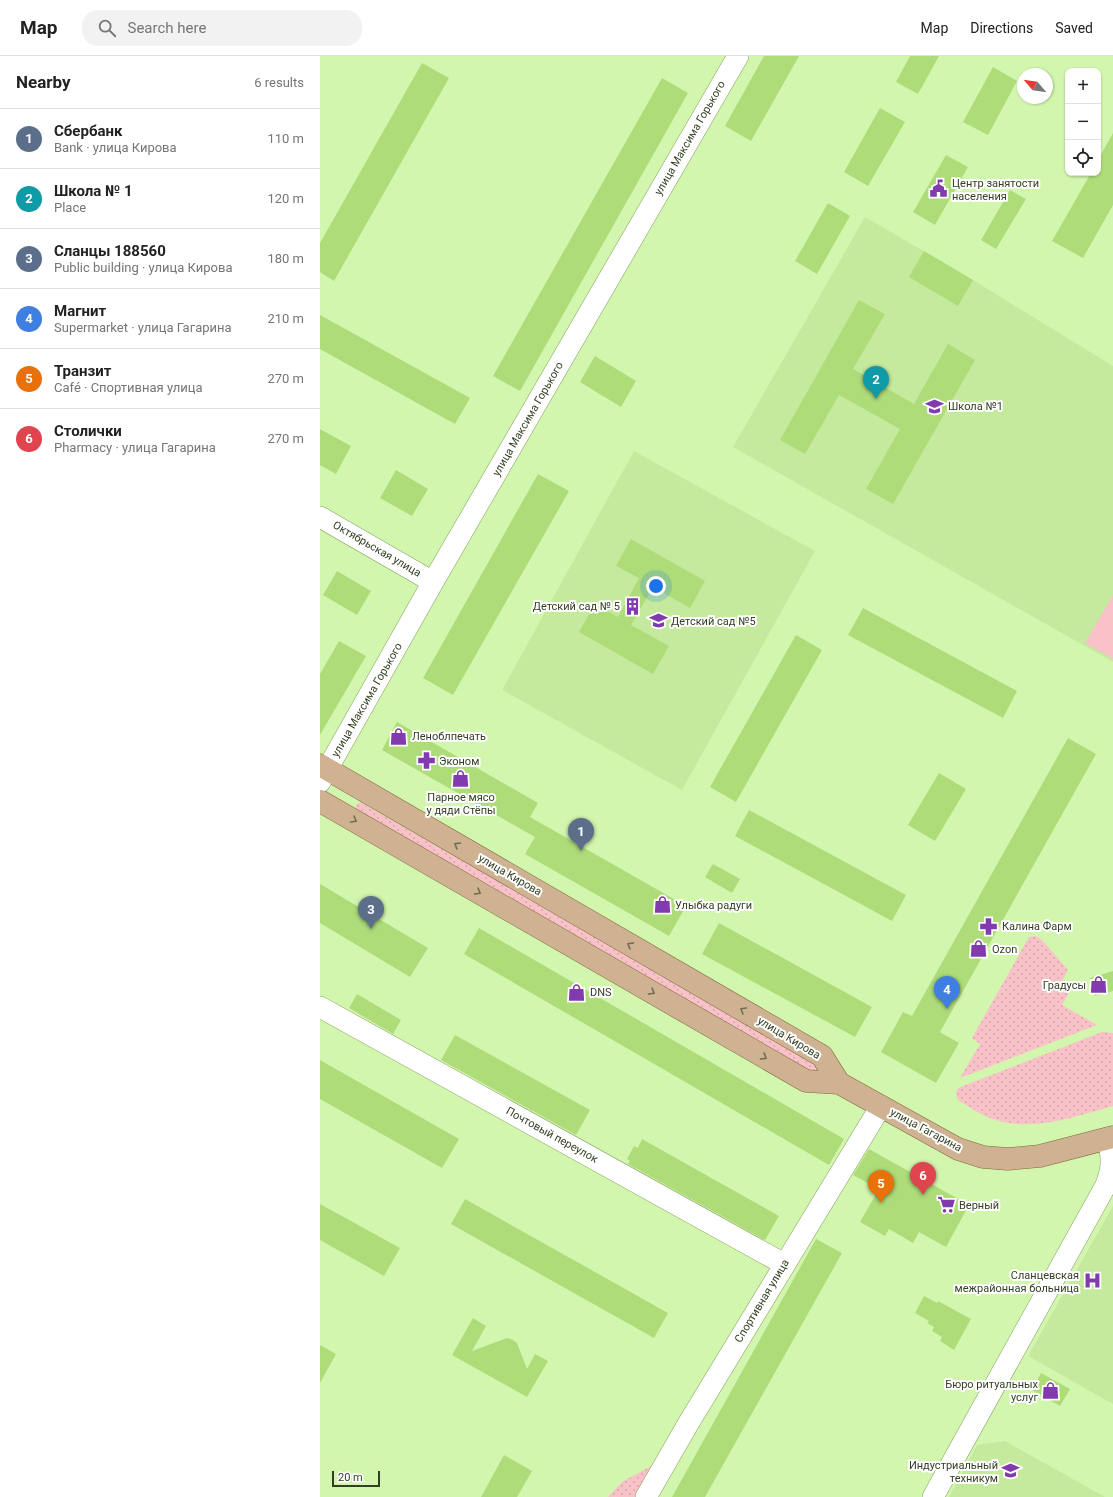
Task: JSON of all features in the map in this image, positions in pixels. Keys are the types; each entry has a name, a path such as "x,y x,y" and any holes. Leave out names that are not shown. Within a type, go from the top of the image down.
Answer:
{"main road":[{"name":"улица Кирова","path":"322,772 822,1056 839,1083"},
{"path":"320,801 806,1081 839,1083"},
{"name":"улица Гагарина","path":"839,1083 958,1149 983,1157 1008,1159 1040,1156 1110,1138"}],"street":[{"name":"улица Максима Горького","path":"322,772 738,56"},
{"name":"Октябрьская улица","path":"320,517 433,582"},
{"name":"Почтовый переулок","path":"320,1007 784,1264"},
{"name":"Спортивная улица","path":"646,1497 784,1264 881,1106"},
{"path":"933,1497 1106,1185 1112,1172 1110,1138"}],"shaded area":[{"name":"Школа №1","path":"865,217 973,280 1113,366 1113,662 733,447"},
{"name":"Детский сад №5","path":"634,451 815,551 682,790 502,690"},
{"path":"1113,595 1113,659 1085,643"},
{"path":"360,802 819,1065 818,1077 355,811 356,805"},
{"path":"1036,936 1043,941 1068,970 1061,983 1071,989 1062,1005 1097,1025 960,1078 980,1044 972,1038 1029,937"},
{"path":"1102,1032 1113,1033 1113,1106 1070,1118 1025,1124 996,1120 976,1111 958,1100 956,1093 958,1088"},
{"name":"Сланцевская межрайонная больница","path":"1113,1206 1113,1404 1028,1356"},
{"name":"Индустриальный техникум","path":"1005,1441 1105,1497 949,1497 977,1445"},
{"path":"657,1463 638,1497 608,1497 622,1482"}],"building":[{"path":"764,56 799,56 751,141 725,126"},
{"path":"910,56 939,56 918,94 896,82"},
{"path":"422,63 449,78 334,281 320,272 320,243"},
{"path":"993,67 1017,81 988,135 963,122"},
{"path":"662,78 688,93 520,391 493,376"},
{"path":"880,108 905,122 868,186 844,172"},
{"path":"1113,133 1113,205 1083,258 1052,241 1089,176 1101,176 1101,155"},
{"path":"946,155 968,167 935,225 913,212"},
{"path":"1010,190 1026,199 996,249 981,240"},
{"path":"828,203 850,216 817,274 795,261"},
{"path":"924,251 973,280 958,306 909,277"},
{"path":"859,300 885,314 853,369 914,404 948,344 975,360 893,504 866,489 900,429 839,395 805,454 780,440"},
{"path":"320,315 470,398 455,424 320,349"},
{"path":"595,356 636,381 621,407 580,382"},
{"path":"320,429 351,446 336,474 320,465"},
{"path":"396,470 428,489 412,516 380,498"},
{"path":"538,474 569,491 453,695 423,678"},
{"name":"Детский сад № 5","path":"631,539 705,581 690,608 653,587 631,625 669,646 653,674 579,632 595,604 618,617 639,578 616,566"},
{"path":"337,571 371,591 357,615 323,595"},
{"path":"863,608 1017,691 1003,718 848,635"},
{"path":"796,635 822,650 736,802 710,787"},
{"path":"339,641 366,656 320,735 320,674"},
{"path":"397,722 538,803 530,817 686,906 669,936 525,854 535,837 382,750"},
{"path":"1068,738 1096,754 940,1032 959,1043 936,1083 881,1052 903,1012 912,1016"},
{"path":"939,773 966,789 935,841 908,825"},
{"path":"749,810 906,895 892,921 735,836"},
{"path":"713,864 740,879 732,893 705,877"},
{"path":"320,884 428,948 410,977 320,923"},
{"path":"719,923 872,1007 855,1037 702,954"},
{"path":"479,928 844,1139 829,1165 464,954"},
{"path":"1113,971 1113,991 1095,996 1090,978"},
{"path":"357,994 401,1020 393,1034 349,1008"},
{"path":"455,1035 590,1110 576,1135 441,1060"},
{"path":"320,1060 459,1139 442,1168 320,1099"},
{"path":"642,1139 779,1216 765,1240 628,1164 630,1161 627,1159 634,1146 638,1148"},
{"path":"869,1149 969,1205 946,1247 919,1232 913,1243 889,1229 885,1236 860,1222 879,1189 853,1175"},
{"path":"465,1199 668,1313 654,1338 451,1224"},
{"path":"320,1204 400,1248 384,1276 320,1240"},
{"path":"816,1239 842,1253 705,1497 672,1497"},
{"path":"924,1296 937,1303 938,1301 971,1319 954,1350 940,1341 942,1337 932,1331 934,1327 927,1323 929,1321 915,1313"},
{"path":"473,1318 486,1326 472,1351 507,1338 517,1343 527,1369 535,1354 548,1361 527,1397 452,1355"},
{"path":"320,1345 336,1354 320,1383"},
{"name":"Бюро ритуальных услуг","path":"1041,1373 1070,1389 1060,1406 1032,1390"},
{"path":"504,1455 532,1471 517,1497 481,1497"}],"place":[{"name":"Центр занятости населения","path":"939,189"},
{"name":"Школа № 1","path":"876,399"},
{"name":"Школа №1","path":"935,406"},
{"name":"Детский сад № 5","path":"633,606"},
{"name":"Детский сад №5","path":"658,621"},
{"name":"Леноблпечать","path":"399,736"},
{"name":"Эконом","path":"426,761"},
{"name":"Парное мясо у дяди Стёпы","path":"461,779"},
{"name":"Сбербанк","path":"581,851"},
{"name":"Улыбка радуги","path":"662,905"},
{"name":"Калина Фарм","path":"989,926"},
{"name":"Сланцы 188560","path":"371,929"},
{"name":"Ozon","path":"979,949"},
{"name":"Градусы","path":"1099,985"},
{"name":"DNS","path":"577,992"},
{"name":"Магнит","path":"947,1009"},
{"name":"Столички","path":"923,1195"},
{"name":"Транзит","path":"881,1203"},
{"name":"Верный","path":"946,1205"},
{"name":"Сланцевская межрайонная больница","path":"1092,1281"},
{"name":"Бюро ритуальных услуг","path":"1051,1390"},
{"name":"Индустриальный техникум","path":"1011,1471"}]}
